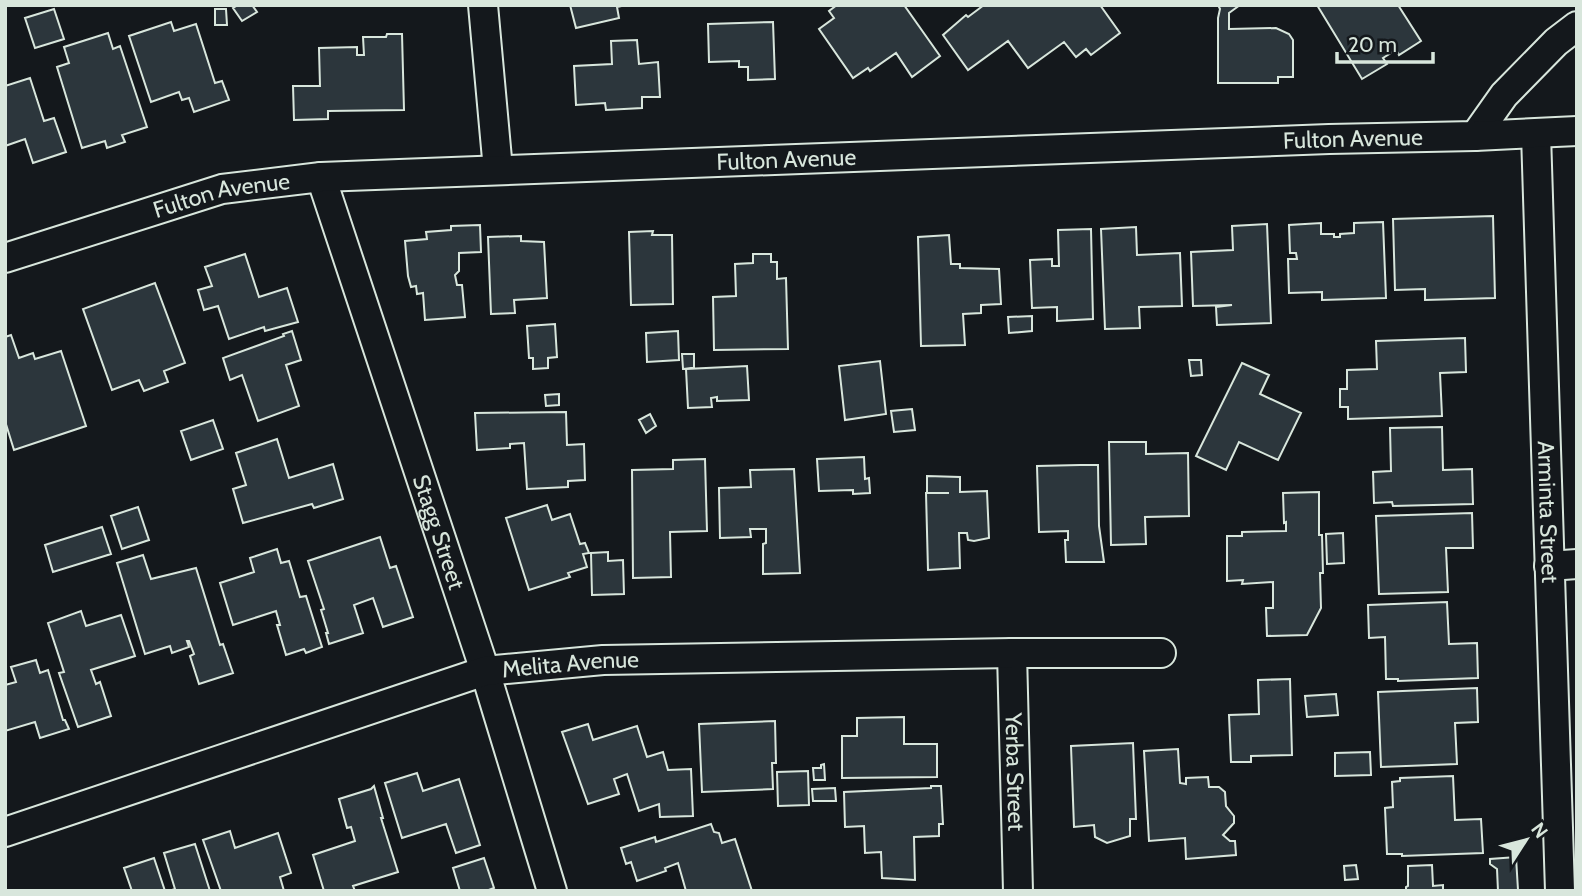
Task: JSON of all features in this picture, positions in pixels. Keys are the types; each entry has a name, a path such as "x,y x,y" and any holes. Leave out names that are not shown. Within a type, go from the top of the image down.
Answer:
{"street":[{"path":"483,5 498,170"},
{"path":"1475,136 1504,95 1556,42 1577,26"},
{"name":"Fulton Avenue","path":"5,258 222,189 321,177 1577,131"},
{"name":"Arminta Street","path":"1536,134 1563,565 1560,891"},
{"name":"Stagg Street","path":"321,177 485,671 552,891"},
{"name":"Yerba Street","path":"1012,653 1018,891"},
{"name":"Melita Avenue","path":"5,831 485,671 603,660 1161,653"}],"building":[{"path":"238,5 252,5 257,12 242,21 233,8"},
{"path":"570,5 626,5 617,7 619,18 576,28"},
{"path":"837,5 904,5 940,56 912,77 896,53 870,71 868,68 853,78 819,29 834,18 829,11"},
{"path":"984,5 1100,5 1120,33 1091,55 1086,49 1076,57 1064,42 1028,68 1008,41 968,70 943,35 966,15 968,17"},
{"path":"1218,5 1240,5 1229,13 1229,29 1276,28 1289,34 1293,40 1293,77 1278,77 1278,83 1218,83"},
{"path":"1317,5 1398,5 1421,41 1399,55 1396,50 1383,58 1387,64 1362,79"},
{"path":"54,9 64,39 35,48 25,18"},
{"path":"215,9 226,9 227,25 215,25"},
{"path":"171,22 174,31 196,24 215,83 222,81 229,100 194,112 189,98 182,100 179,92 151,102 129,36"},
{"path":"773,22 775,79 748,80 748,67 739,67 739,61 709,62 708,24"},
{"path":"108,33 113,49 120,46 147,127 122,135 125,142 107,148 105,141 82,148 57,67 69,63 64,47"},
{"path":"387,34 402,34 404,110 328,111 328,119 294,120 293,86 320,86 319,48 357,47 357,55 364,55 363,37 386,37"},
{"path":"637,40 639,64 658,62 660,97 642,97 642,108 606,110 605,103 576,105 574,66 612,64 611,41"},
{"path":"30,78 44,121 54,118 66,152 33,163 25,139 5,146 5,86"},
{"path":"1493,216 1495,298 1425,300 1425,289 1395,290 1393,219"},
{"path":"1383,222 1386,298 1322,300 1322,292 1289,293 1288,259 1297,259 1296,253 1290,253 1289,225 1321,223 1321,234 1340,237 1340,234 1354,233 1354,223"},
{"path":"1267,224 1271,323 1217,325 1216,307 1232,305 1193,306 1191,252 1233,250 1232,226"},
{"path":"480,225 481,252 459,253 459,271 455,275 457,285 462,285 465,317 425,320 423,293 417,294 416,286 411,287 408,276 405,241 427,239 426,232 451,230 451,226"},
{"path":"1136,227 1137,255 1180,253 1182,306 1139,307 1140,328 1105,329 1101,229"},
{"path":"1091,229 1093,319 1057,321 1057,307 1032,308 1030,260 1052,259 1052,266 1059,266 1058,230"},
{"path":"653,231 652,235 672,235 673,304 631,305 629,232"},
{"path":"949,235 951,264 960,264 960,268 999,269 1001,304 981,305 981,313 963,314 965,345 921,346 918,237"},
{"path":"521,236 521,241 544,242 547,298 514,300 515,313 491,314 488,237"},
{"path":"245,254 259,297 287,288 298,322 265,331 264,327 229,339 218,306 204,310 198,290 212,286 205,267"},
{"path":"753,254 771,254 771,262 777,262 777,279 786,278 788,349 714,350 713,297 736,296 735,264 753,263"},
{"path":"155,283 185,363 164,371 168,382 144,391 139,380 112,390 83,309"},
{"path":"1032,316 1032,331 1009,333 1008,317"},
{"path":"555,324 557,357 548,358 548,368 533,369 533,358 529,358 527,326"},
{"path":"292,331 301,360 286,365 299,406 258,421 242,375 230,380 223,358"},
{"path":"678,331 679,360 647,362 646,333"},
{"path":"11,335 19,358 33,353 35,359 61,351 86,426 14,450 5,421 5,337"},
{"path":"1465,338 1466,372 1440,373 1442,416 1348,419 1348,407 1340,407 1340,389 1347,389 1347,370 1377,369 1376,341"},
{"path":"682,354 694,354 694,368 683,369"},
{"path":"1189,360 1201,360 1202,375 1191,376"},
{"path":"880,361 886,414 845,420 839,366"},
{"path":"1242,363 1269,375 1260,394 1301,413 1278,460 1239,442 1226,470 1196,456"},
{"path":"747,366 749,400 717,401 717,397 711,398 712,407 688,408 686,369"},
{"path":"559,394 559,405 546,406 545,395"},
{"path":"912,409 915,430 894,432 891,411"},
{"path":"566,412 567,445 584,444 585,480 568,481 568,487 527,489 524,443 510,444 510,448 477,450 475,413"},
{"path":"650,414 656,426 646,433 639,420"},
{"path":"213,420 223,449 191,460 181,431"},
{"path":"1442,427 1443,470 1472,469 1473,504 1393,506 1392,502 1374,503 1373,472 1391,471 1390,428"},
{"path":"277,439 289,478 333,464 343,499 314,508 312,504 243,523 233,489 246,485 236,453"},
{"path":"1109,442 1146,442 1146,454 1188,453 1189,516 1145,517 1146,544 1111,545"},
{"path":"864,457 865,479 869,478 870,493 853,494 853,490 819,491 817,459"},
{"path":"705,459 707,531 670,532 671,577 633,578 632,470 673,469 673,460"},
{"path":"1098,465 1099,526 1104,562 1066,562 1065,540 1068,540 1068,531 1039,532 1037,466"},
{"path":"794,469 800,573 763,574 766,529 750,529 751,537 720,538 719,488 751,487 750,470"},
{"path":"927,476 960,477 960,492 987,491 989,538 968,540 967,533 959,533 960,568 928,570"},
{"path":"1319,492 1319,535 1322,535 1323,573 1320,573 1321,608 1307,635 1267,636 1266,608 1273,608 1273,582 1242,584 1243,580 1227,581 1227,536 1242,536 1242,532 1286,531 1283,493"},
{"path":"547,505 552,520 570,514 580,544 585,543 589,553 583,554 587,567 568,573 570,577 529,590 506,518"},
{"path":"138,507 149,540 122,549 111,516"},
{"path":"1472,513 1473,548 1446,548 1448,592 1379,594 1376,516"},
{"path":"102,527 111,554 53,572 45,545"},
{"path":"1343,533 1344,563 1327,564 1326,534"},
{"path":"380,537 390,568 396,566 413,617 383,627 373,598 354,605 363,633 329,644 321,610 324,609 308,561"},
{"path":"277,549 281,563 289,561 300,597 306,596 322,647 306,653 304,649 286,655 277,625 280,625 276,611 233,625 220,583 254,572 250,558"},
{"path":"608,552 608,561 623,560 624,594 592,595 591,553"},
{"path":"143,555 151,579 196,568 220,645 223,644 233,673 199,684 190,656 194,654 189,641 189,647 172,653 170,646 145,654 117,563"},
{"path":"1447,602 1449,644 1477,643 1478,678 1398,681 1386,679 1385,637 1369,638 1368,605"},
{"path":"81,611 86,626 121,615 135,656 91,670 96,684 100,682 111,716 78,727 59,673 64,672 48,623"},
{"path":"36,660 40,673 48,670 63,720 69,729 40,738 35,722 5,731 5,685 16,682 11,667"},
{"path":"1290,679 1292,755 1251,756 1251,762 1231,762 1229,715 1259,714 1258,680"},
{"path":"1477,688 1478,722 1455,723 1457,764 1381,767 1378,692"},
{"path":"1336,694 1338,715 1307,717 1305,696"},
{"path":"904,717 904,744 937,744 937,777 842,778 842,736 857,736 857,718"},
{"path":"775,721 776,763 772,763 773,789 702,792 699,724"},
{"path":"588,724 593,740 637,726 647,757 663,752 668,770 691,769 693,816 660,817 659,804 639,811 627,774 614,779 619,794 588,804 562,732"},
{"path":"1133,743 1136,819 1130,819 1130,836 1107,843 1095,837 1094,825 1074,827 1071,746"},
{"path":"1178,749 1180,783 1186,784 1186,778 1208,777 1209,787 1219,787 1225,792 1226,806 1234,816 1234,823 1223,835 1230,841 1235,841 1236,855 1186,859 1185,838 1149,841 1144,751"},
{"path":"1370,752 1371,775 1335,776 1335,753"},
{"path":"824,764 825,780 814,780 813,768 821,768"},
{"path":"808,771 809,805 778,806 777,772"},
{"path":"417,773 423,791 459,779 480,845 456,853 446,824 402,838 385,783"},
{"path":"1453,776 1455,820 1481,819 1483,853 1402,856 1387,854 1385,808 1393,807 1392,782 1400,781 1400,778"},
{"path":"374,786 398,872 353,886 355,891 324,891 313,855 355,841 351,827 347,828 339,799"},
{"path":"941,786 943,824 939,824 939,836 914,837 915,880 882,878 881,852 865,853 864,826 845,827 844,792"},
{"path":"835,788 836,801 813,801 812,789"},
{"path":"711,824 714,832 719,833 722,843 735,839 752,891 686,891 678,863 665,868 666,871 637,881 631,862 626,864 621,848 655,837 656,842"},
{"path":"230,831 235,848 278,833 291,873 280,877 284,891 221,891 203,840"},
{"path":"195,844 210,891 169,891 175,889 164,853"},
{"path":"1516,857 1518,890 1498,891 1497,869 1490,864 1490,859"},
{"path":"154,858 165,891 132,891 124,868"},
{"path":"484,858 494,888 486,891 460,891 453,868"},
{"path":"1356,865 1358,879 1345,880 1344,866"},
{"path":"1432,865 1433,886 1443,885 1443,891 1406,891 1408,866"}]}
